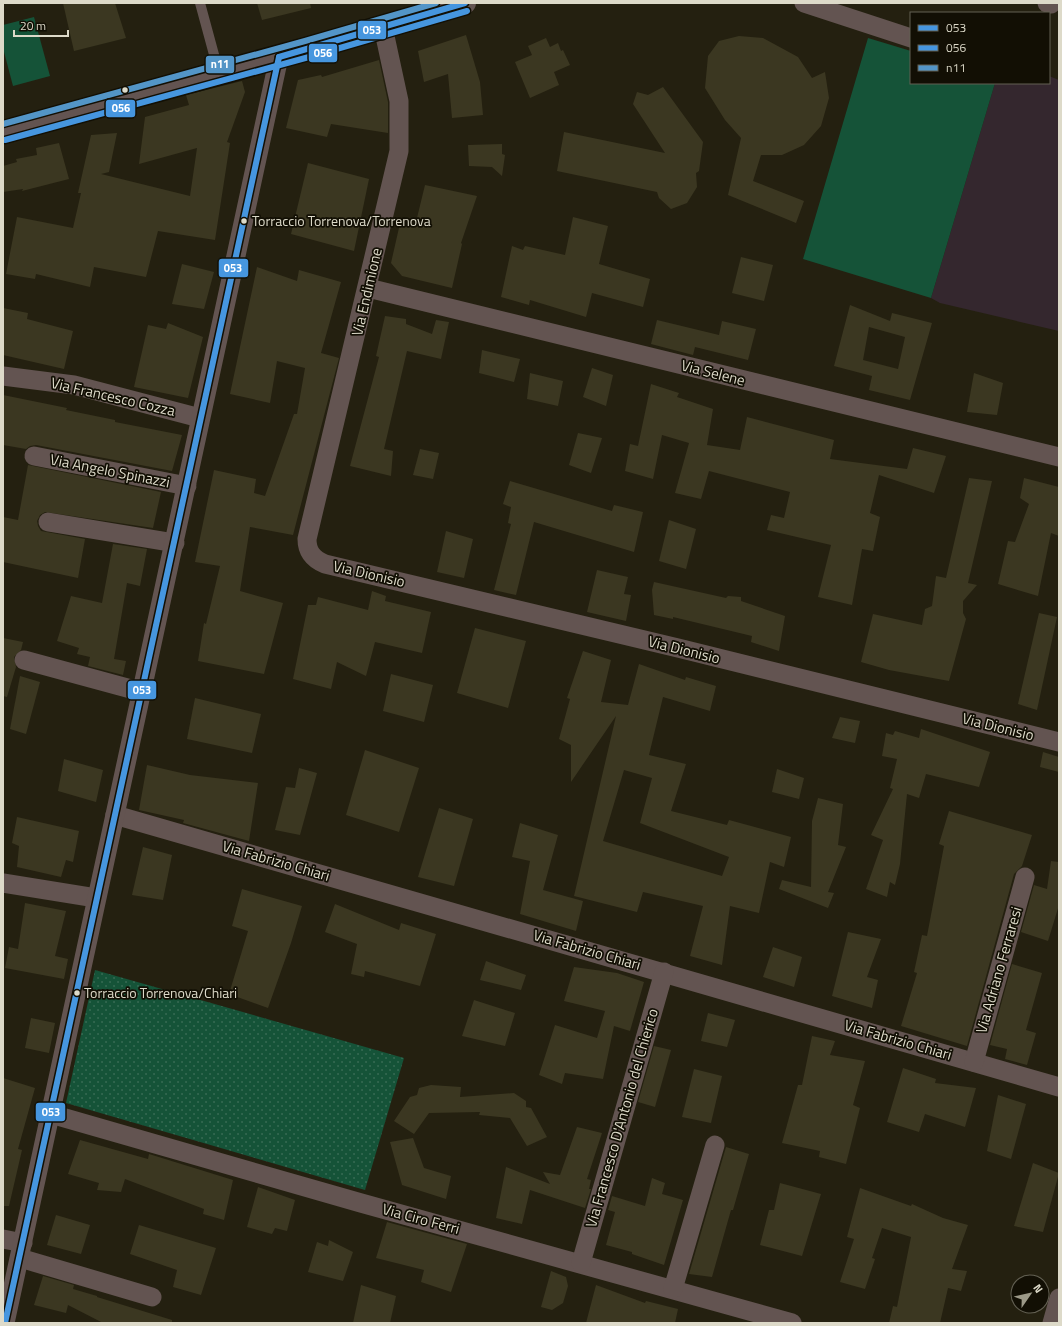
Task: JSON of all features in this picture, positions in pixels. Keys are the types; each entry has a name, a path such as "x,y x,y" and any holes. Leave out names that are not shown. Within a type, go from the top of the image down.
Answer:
{"street":[{"path":"3,132 279,57 465,3"},
{"path":"804,3 910,38"},
{"name":"Via Endimione","path":"311,554 308,549 307,539 368,288 399,151 400,132 398,89 383,27"},
{"path":"5,1323 279,57"},
{"name":"Via Selene","path":"368,288 1059,457"},
{"name":"Via Francesco Cozza","path":"3,376 74,385 200,418"},
{"name":"Via Angelo Spinazzi","path":"34,456 187,486"},
{"path":"48,522 175,543"},
{"name":"Via Dionisio","path":"311,554 315,559 325,564 678,648 1059,742"},
{"path":"24,660 142,692"},
{"name":"Via Fabrizio Chiari","path":"115,815 1059,1087"},
{"name":"Via Adriano Ferraresi","path":"974,1062 1025,878"},
{"path":"3,883 96,898"},
{"name":"Via Francesco D'Antonio del Chierico","path":"581,1263 664,972"},
{"name":"Via Ciro Ferri","path":"51,1114 360,1203 581,1263 792,1323"},
{"path":"673,1289 715,1145"},
{"path":"3,1239 21,1250 152,1297"},
{"path":"1052,1323 1059,1298"}],"lane":[{"path":"200,3 219,73"}],"shaded area":[{"path":"1050,76 1059,80 1059,331 940,303 931,298 995,84 1050,84"}],"green space":[{"path":"34,17 50,76 13,86 3,48 3,25"},
{"path":"868,38 910,51 910,84 995,84 931,298 803,259"},
{"path":"95,970 404,1058 365,1190 66,1103"}],"building":[{"path":"63,3 115,3 126,38 74,51"},
{"path":"257,3 310,3 311,8 262,20"},
{"path":"466,35 480,82 483,115 452,118 448,74 424,82 418,51"},
{"path":"739,36 763,38 798,57 812,78 825,72 829,98 821,126 804,145 782,155 761,155 753,181 804,201 796,223 728,195 741,138 725,120 705,88 708,56 719,41"},
{"path":"546,38 550,47 558,43 570,65 554,72 559,85 530,98 515,62 532,55 528,46"},
{"path":"379,60 388,102 388,133 331,124 327,137 286,128 298,80 321,75 322,77"},
{"path":"242,81 245,92 227,142 230,143 215,240 158,231 146,277 94,267 90,287 36,274 35,279 6,274 17,217 73,228 81,193 78,193 91,135 117,133 109,172 101,174 190,196 197,148 139,164 145,117 189,105 186,95"},
{"path":"663,87 703,142 699,171 696,173 697,187 687,203 671,209 659,198 657,192 557,171 564,132 665,153 633,104 637,92 648,95"},
{"path":"59,143 69,179 22,191 23,189 3,192 3,166 17,162 16,159 37,155 36,148"},
{"path":"502,144 502,154 505,155 502,176 492,167 469,166 468,145"},
{"path":"308,163 369,179 354,251 291,234"},
{"path":"425,185 477,196 461,243 452,288 402,276 391,263 401,219 416,222"},
{"path":"573,217 608,226 599,264 650,279 643,307 592,293 586,317 530,300 529,305 501,297 512,246 523,250 525,246 565,255"},
{"path":"741,257 773,265 764,301 732,293"},
{"path":"182,264 214,272 204,309 172,304"},
{"path":"257,267 297,281 299,270 341,282 321,353 339,358 293,535 250,527 240,591 283,603 264,674 198,661 204,623 206,624 220,566 195,562 214,470 256,479 254,493 265,496 294,414 297,414 305,368 277,361 270,403 230,394"},
{"path":"850,305 890,321 892,313 932,323 910,400 869,390 872,376 834,366","holes":["869,327 905,337 898,369 863,360"]},
{"path":"3,308 28,313 27,319 73,331 64,369 3,355"},
{"path":"385,316 406,319 406,324 432,334 436,320 449,322 441,359 407,351 384,449 393,451 391,476 350,466 379,357 376,356"},
{"path":"657,320 719,335 722,321 756,329 748,360 695,347 693,355 651,344"},
{"path":"168,323 203,337 188,398 134,387 148,325 166,329"},
{"path":"482,350 520,359 514,382 479,373"},
{"path":"592,368 613,375 606,406 583,397"},
{"path":"530,373 563,381 558,406 527,399"},
{"path":"974,373 1003,383 997,415 967,412"},
{"path":"651,384 679,393 677,397 713,409 707,445 740,450 747,417 834,440 830,459 907,469 913,448 946,456 934,493 879,475 870,513 880,517 873,551 862,549 852,605 818,597 831,545 767,530 771,515 784,518 790,492 709,471 701,499 675,493 689,443 662,435 653,479 625,471 630,444 638,446"},
{"path":"3,395 67,408 66,410 115,420 115,422 182,435 172,471 36,445 30,446 26,449 3,445"},
{"path":"578,433 602,438 591,473 569,465"},
{"path":"420,449 439,453 433,479 413,475"},
{"path":"28,465 161,492 153,528 45,512 40,515 37,521 41,531 85,539 78,578 3,562 3,517 18,520"},
{"path":"969,478 992,481 968,583 977,585 963,601 963,613 966,619 949,681 889,670 861,662 873,614 922,625 925,609 932,606 936,576 946,578"},
{"path":"1024,478 1059,487 1059,536 1051,533 1038,596 998,584 1008,541 1015,542 1029,504 1020,498"},
{"path":"510,481 612,511 614,505 643,512 634,552 534,522 516,595 494,590 511,524 508,523 511,507 503,504"},
{"path":"669,520 696,529 686,569 659,561"},
{"path":"446,531 473,539 464,578 437,572"},
{"path":"113,544 147,549 140,586 127,583 114,659 126,661 123,675 88,666 90,657 77,654 79,648 57,641 71,596 102,603"},
{"path":"597,570 628,577 624,594 631,595 626,621 587,612"},
{"path":"654,582 726,598 728,596 741,597 741,601 785,616 779,651 751,642 752,636 673,617 673,619 654,615 652,590"},
{"path":"372,591 386,596 385,601 431,612 422,653 375,642 366,676 337,662 331,689 293,679 308,605 316,605 318,597 368,610"},
{"path":"1039,613 1057,617 1037,710 1018,704"},
{"path":"475,628 526,641 508,708 457,693"},
{"path":"3,638 23,642 21,650 14,657 16,667 7,697 3,696"},
{"path":"583,651 611,660 601,702 628,705 639,664 685,680 686,677 716,686 710,711 663,697 649,755 686,764 671,811 727,825 729,820 791,837 784,867 770,862 759,913 730,906 722,965 690,956 703,906 643,892 637,912 574,896 616,716 571,782 571,745 559,739 570,699 567,698","holes":["624,770 652,778 640,823 729,857 722,876 603,841"]},
{"path":"391,674 433,685 424,722 383,711"},
{"path":"20,676 40,682 26,734 10,729"},
{"path":"195,698 261,714 252,753 187,739"},
{"path":"840,717 860,721 855,743 832,738"},
{"path":"921,729 990,752 979,787 926,774 919,798 907,794 900,864 895,885 890,882 887,897 866,889 883,840 871,835 893,789 890,788 897,759 882,756 886,733 893,735 895,731 919,738"},
{"path":"365,750 419,768 399,832 346,815"},
{"path":"1043,752 1059,757 1059,772 1040,767"},
{"path":"64,759 103,770 96,802 58,791"},
{"path":"147,765 190,775 258,783 249,841 183,823 184,820 139,810"},
{"path":"299,768 317,773 300,835 275,830 286,787 295,788"},
{"path":"777,769 804,778 799,799 772,792"},
{"path":"818,798 843,804 838,845 846,847 828,892 834,893 828,908 779,889 782,880 811,887 812,821"},
{"path":"439,808 473,819 454,886 418,877"},
{"path":"949,811 1032,835 1022,866 1014,874 967,1046 901,1026 917,973 914,972 922,935 927,936 944,846 939,844"},
{"path":"17,817 79,831 73,862 66,860 61,877 17,867 19,846 12,843"},
{"path":"520,823 558,835 543,890 583,901 576,931 520,914 530,861 512,857"},
{"path":"143,847 172,855 163,900 132,895"},
{"path":"1051,861 1059,862 1059,905 1048,941 1021,932 1034,885 1047,889"},
{"path":"242,889 302,906 291,943 268,1008 229,994 248,931 232,926"},
{"path":"25,903 66,911 55,956 68,959 64,979 5,968 9,947 18,949"},
{"path":"335,904 399,930 401,923 436,934 420,986 365,971 364,977 351,974 357,944 325,932"},
{"path":"848,932 881,939 867,977 878,980 872,1008 832,996"},
{"path":"773,947 802,957 794,987 763,977"},
{"path":"486,961 526,975 521,990 480,980"},
{"path":"1012,964 1042,973 1026,1030 1036,1033 1027,1065 1005,1059 1007,1049 990,1045"},
{"path":"574,967 617,973 644,982 630,1031 614,1026 603,1079 565,1073 562,1084 539,1075 555,1025 597,1038 605,1011 564,1001"},
{"path":"474,1000 515,1013 505,1046 462,1036"},
{"path":"708,1013 735,1020 727,1047 701,1041"},
{"path":"31,1018 55,1023 49,1053 25,1048"},
{"path":"812,1036 835,1041 830,1055 865,1061 853,1105 860,1108 846,1164 819,1157 820,1151 782,1143 798,1085 802,1085"},
{"path":"654,1046 671,1050 655,1107 638,1102"},
{"path":"903,1068 936,1079 935,1083 976,1088 965,1127 925,1114 919,1132 887,1122"},
{"path":"694,1069 722,1076 711,1123 682,1117"},
{"path":"3,1078 35,1088 18,1149 22,1150 9,1206 3,1206"},
{"path":"431,1085 461,1087 460,1097 514,1093 526,1101 526,1107 531,1108 547,1137 527,1146 510,1118 479,1115 480,1112 429,1113 414,1134 394,1121 410,1097 417,1095 419,1088"},
{"path":"998,1095 1026,1104 1011,1159 987,1151"},
{"path":"577,1127 602,1133 587,1179 591,1180 589,1189 591,1189 585,1208 530,1190 522,1224 496,1218 506,1167 550,1184 543,1172 560,1175"},
{"path":"413,1138 424,1168 451,1176 446,1199 402,1185 390,1142"},
{"path":"80,1140 148,1159 149,1154 233,1180 224,1220 203,1214 204,1209 125,1179 121,1192 97,1190 99,1183 68,1174"},
{"path":"726,1147 749,1154 733,1210 731,1210 712,1277 689,1274"},
{"path":"1033,1163 1059,1173 1043,1232 1014,1226"},
{"path":"652,1178 665,1183 662,1194 683,1200 664,1265 632,1254 632,1252 606,1245 615,1212 608,1210 612,1196 645,1206"},
{"path":"780,1183 821,1194 802,1256 760,1245 769,1210 774,1210"},
{"path":"258,1187 295,1200 287,1231 275,1228 272,1234 247,1227"},
{"path":"860,1188 911,1206 912,1204 943,1218 968,1225 952,1269 967,1271 961,1291 948,1288 940,1323 889,1323 893,1306 897,1307 911,1237 882,1228 872,1258 875,1259 865,1289 840,1282 854,1239 847,1237"},
{"path":"56,1215 90,1225 81,1254 47,1245"},
{"path":"387,1222 467,1244 451,1292 421,1282 424,1270 376,1258"},
{"path":"139,1225 216,1248 201,1295 173,1287 177,1270 130,1254"},
{"path":"329,1240 353,1252 343,1281 308,1272 317,1242 328,1246"},
{"path":"551,1271 566,1277 568,1286 563,1303 552,1310 541,1307"},
{"path":"43,1276 74,1285 73,1289 172,1320 172,1323 103,1323 68,1305 66,1313 34,1305"},
{"path":"361,1285 396,1296 390,1323 353,1323"},
{"path":"596,1285 645,1303 646,1301 678,1309 675,1323 586,1323"}],"transit line":[{"name":"n11","path":"3,124 305,41 436,3"},
{"name":"053","path":"279,57 465,3"},
{"name":"056","path":"5,140 309,57 467,11"},
{"name":"053","path":"5,1323 279,57"}],"place":[{"name":"Torraccio Torrenova/Torrenova","path":"244,221"},
{"name":"Torraccio Torrenova/Chiari","path":"77,993"}]}
